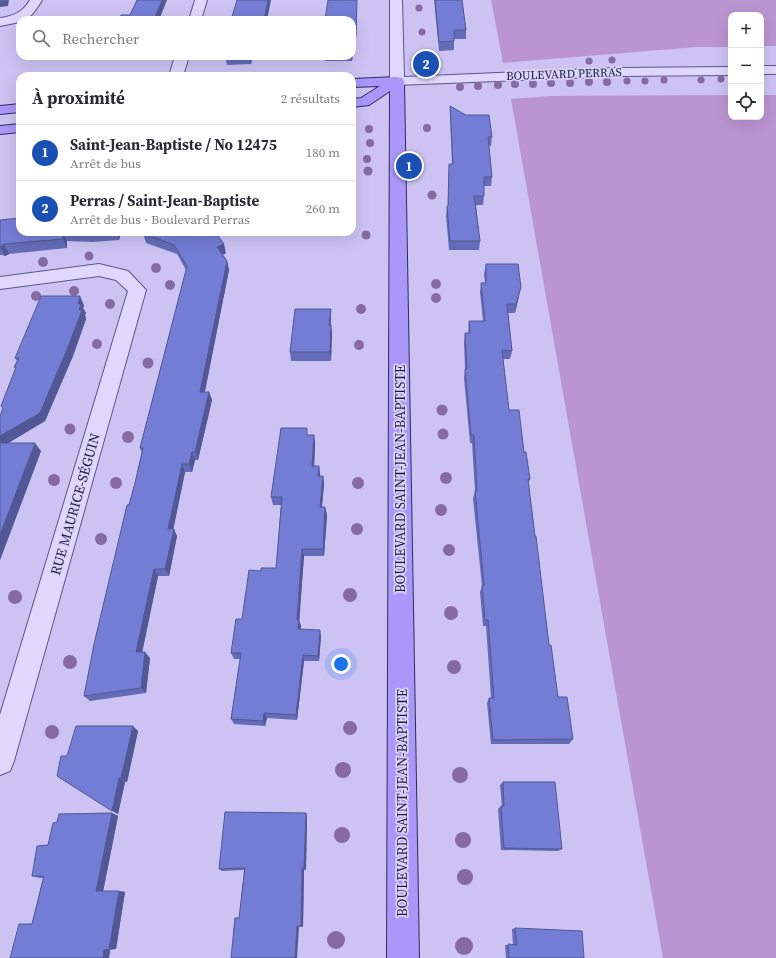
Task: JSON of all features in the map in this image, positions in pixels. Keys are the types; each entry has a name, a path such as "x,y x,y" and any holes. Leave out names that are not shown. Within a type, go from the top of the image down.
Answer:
{"main road":[{"name":"BOULEVARD PERRAS","path":"356,83 397,81"},
{"path":"356,103 364,102 397,81"},
{"name":"BOULEVARD SAINT-JEAN-BAPTISTE","path":"397,81 403,958"},
{"path":"0,110 16,108"},
{"path":"0,130 16,128"}],"street":[{"path":"21,16 30,11 36,0"},
{"path":"196,16 201,0"},
{"name":"BOULEVARD SAINT-JEAN-BAPTISTE","path":"396,0 397,81"},
{"path":"0,22 16,18"},
{"path":"177,72 181,60"},
{"path":"764,70 776,70"},
{"name":"BOULEVARD PERRAS","path":"397,81 617,72 728,71"},
{"name":"RUE MAURICE-SÉGUIN","path":"0,283 99,270 122,275 137,290 0,760"}],"shaded area":[{"path":"491,0 776,0 776,46 764,46 764,12 728,12 728,47 697,47 503,63"},
{"path":"728,95 728,120 764,120 764,95 776,95 776,958 663,958 511,99 551,96"}],"building":[{"path":"0,0 7,0 7,1 0,2"},
{"path":"137,0 162,0 156,16 121,16 130,15"},
{"path":"237,0 268,0 265,16 232,16"},
{"path":"328,0 357,0 356,36 356,16 325,16"},
{"path":"435,0 462,0 466,30 454,30 454,41 439,42"},
{"path":"450,106 466,115 489,115 492,137 488,137 492,177 484,177 484,196 474,196 480,241 450,241 447,206 449,164 453,164"},
{"path":"16,218 16,236 63,236 63,239 4,244 0,247 0,220"},
{"path":"151,236 218,236 224,244 217,247 227,261 200,392 209,392 195,452 192,452 189,464 182,464 168,529 174,529 165,569 154,569 136,652 145,652 141,688 84,696 94,644 127,505 129,505 143,448 140,448 187,266 174,245"},
{"path":"486,264 518,264 521,287 516,304 507,304 512,351 502,350 509,410 519,410 524,452 526,452 530,479 528,479 549,645 551,645 558,697 567,697 573,739 493,740 489,698 494,698 488,620 485,620 482,585 484,585 475,491 477,491 474,435 471,435 465,369 467,369 465,333 470,333 469,321 485,321 481,283 486,283"},
{"path":"41,296 80,296 78,304 81,304 79,310 82,310 40,413 0,436 0,416 3,408 1,406 16,367 14,367 19,358 15,358"},
{"path":"295,309 331,309 329,326 331,325 330,352 290,352"},
{"path":"281,428 307,428 307,435 314,435 312,466 319,466 318,476 323,476 320,507 325,507 323,549 302,549 297,620 299,620 298,629 320,630 318,656 303,655 296,715 264,713 263,721 231,719 241,653 231,653 236,619 242,619 249,570 261,571 261,568 276,568 282,497 271,497"},
{"path":"0,443 35,443 0,535"},
{"path":"76,726 133,726 112,811 57,776 61,756 67,756"},
{"path":"503,782 555,782 562,849 504,848 501,806 504,806"},
{"path":"225,812 306,813 304,868 302,868 301,926 297,926 295,958 231,958 235,918 239,918 245,868 219,869"},
{"path":"112,813 96,891 119,891 109,949 104,950 103,958 10,958 19,924 32,924 44,876 32,876 37,846 48,845 53,823 57,822 59,814"},
{"path":"515,928 582,931 584,958 509,958 508,944 517,945"}],"place":[{"name":"Perras / Saint-Jean-Baptiste","path":"426,64"},
{"name":"Saint-Jean-Baptiste / No 12475","path":"409,166"}]}
